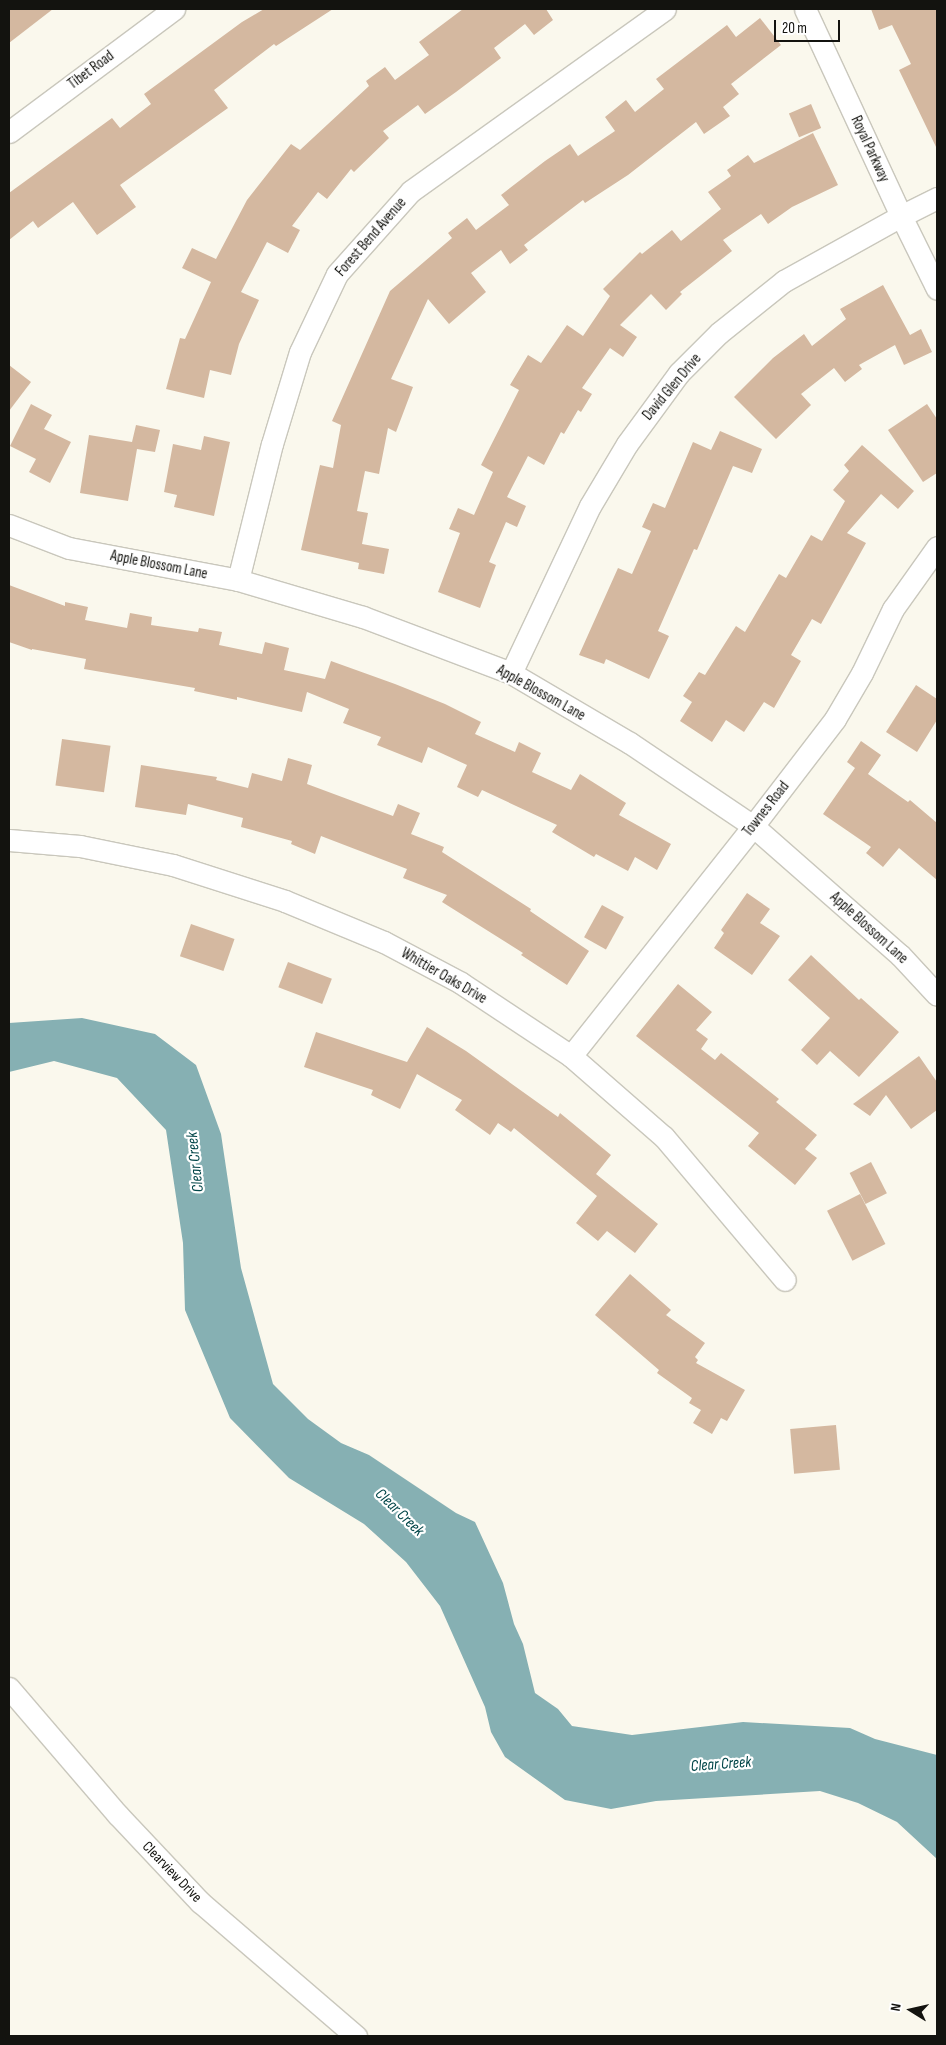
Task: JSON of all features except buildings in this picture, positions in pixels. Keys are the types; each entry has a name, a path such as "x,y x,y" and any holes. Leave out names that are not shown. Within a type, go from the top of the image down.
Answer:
{"street":[{"name":"Tibet Road","path":"9,132 174,9"},
{"name":"Forest Bend Avenue","path":"238,580 272,444 300,352 337,274 411,192 665,9"},
{"name":"Royal Parkway","path":"805,9 937,289"},
{"name":"David Glen Drive","path":"511,673 590,506 627,444 679,374 719,333 784,281 937,198"},
{"name":"Apple Blossom Lane","path":"9,525 69,548 238,580 363,617 511,673 630,743 753,826 900,955 937,995"},
{"name":"Townes Road","path":"571,1056 835,719 862,673 893,609 937,547"},
{"name":"Whittier Oaks Drive","path":"9,840 80,846 173,865 285,900 384,942 461,983 571,1056 664,1137 785,1280"},
{"name":"Clearview Drive","path":"9,1688 118,1815 200,1902 356,2036"}],"water":[{"name":"Clear Creek","path":"82,1018 155,1034 196,1065 221,1134 241,1268 273,1384 308,1419 341,1443 369,1455 456,1513 475,1522 503,1583 514,1624 523,1644 535,1693 558,1709 572,1726 632,1735 743,1722 850,1728 875,1739 937,1755 937,1859 897,1822 858,1803 820,1791 656,1801 611,1809 565,1800 505,1757 491,1732 485,1707 440,1606 406,1562 364,1524 289,1478 230,1418 185,1310 183,1243 166,1130 117,1078 54,1061 9,1072 9,1023"}]}
